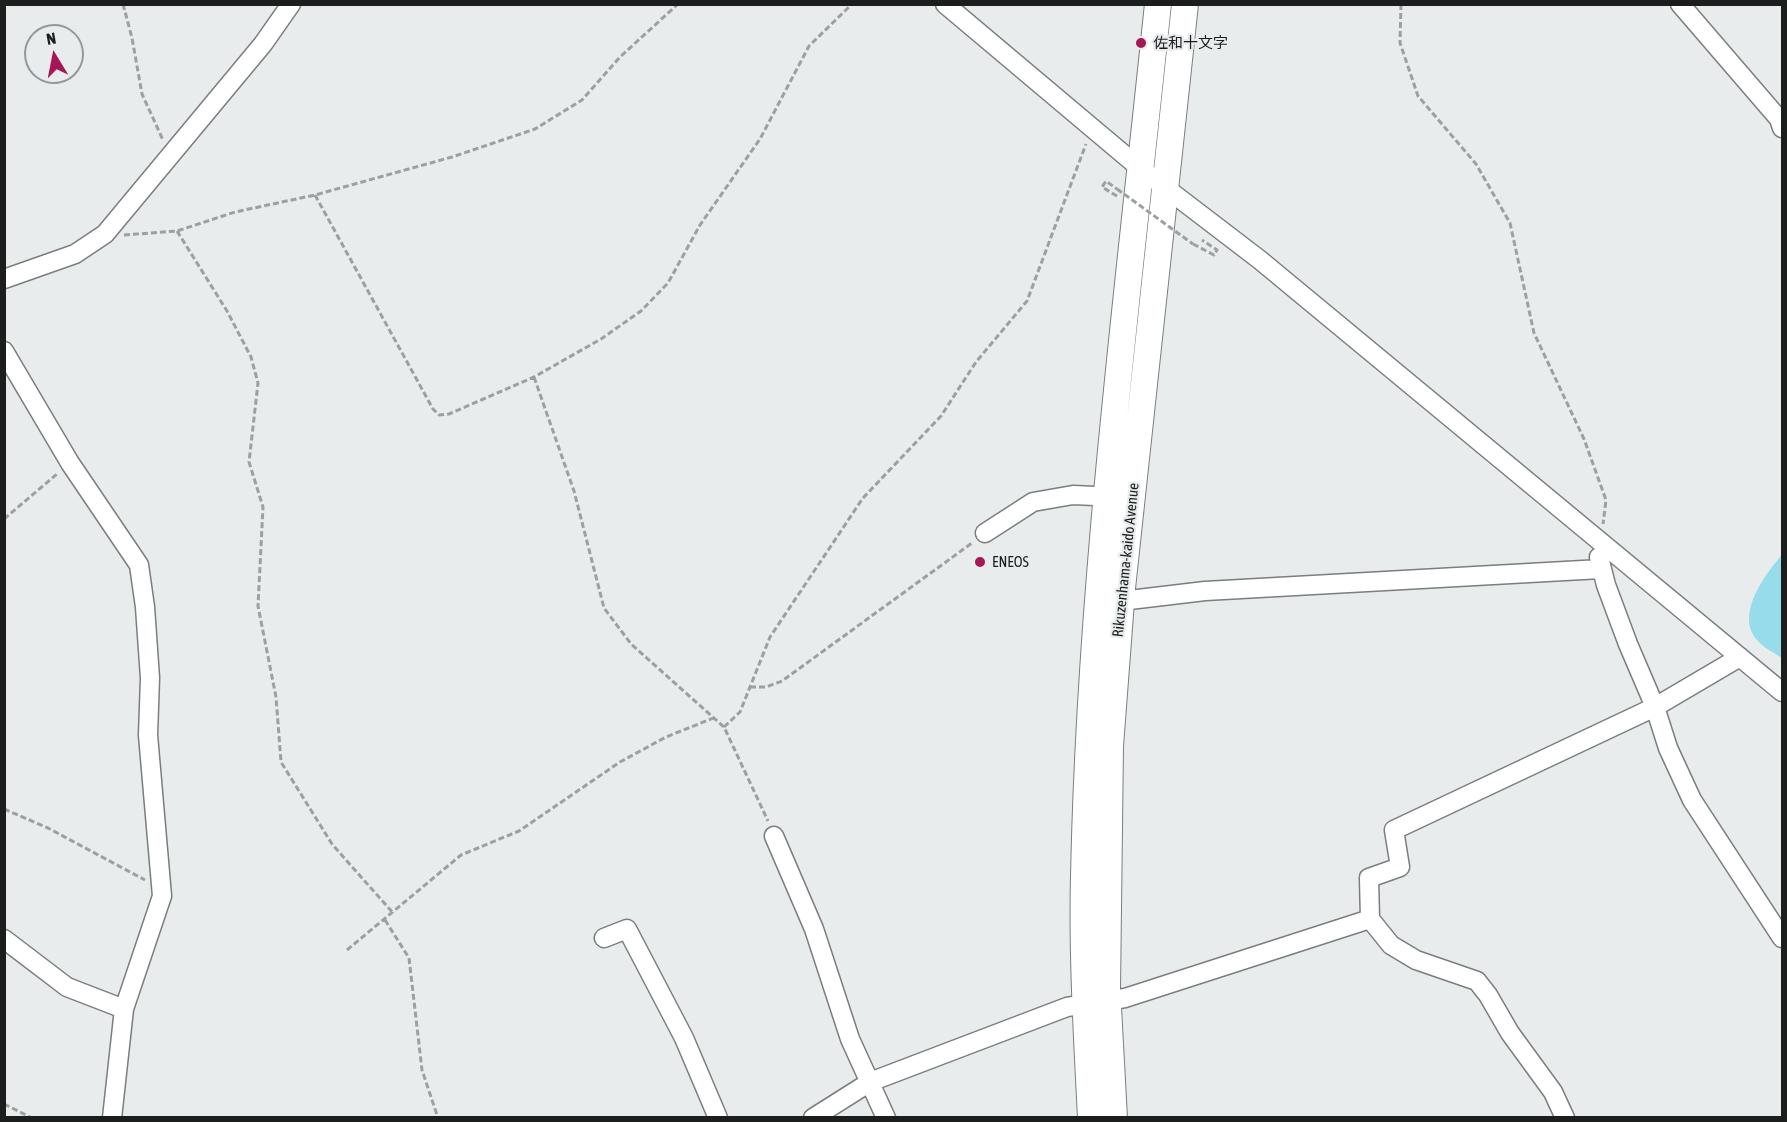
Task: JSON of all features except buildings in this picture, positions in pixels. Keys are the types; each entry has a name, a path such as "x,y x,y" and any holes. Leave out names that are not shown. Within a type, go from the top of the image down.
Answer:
{"highway":[{"name":"Rikuzenhama-kaido Avenue","path":"1091,1118 1110,746 1121,601 1120,497 1141,169 1158,4"},
{"name":"Rikuzenhama-kaido Avenue","path":"1114,1118 1096,1002 1084,877 1091,682 1166,186 1185,4"}],"street":[{"path":"4,279 75,254 105,234 263,44 291,4"},
{"path":"945,4 1141,169 1260,260 1782,692"},
{"path":"1680,4 1779,119 1782,128"},
{"path":"4,351 70,464 139,565 150,678 148,735 162,896 124,1009 112,1118"},
{"path":"985,533 1033,502 1073,495 1120,497"},
{"path":"1601,543 1599,561 1601,569 1628,644 1655,707 1668,748 1692,801 1782,938"},
{"path":"1121,601 1205,591 1601,569"},
{"path":"1565,1118 1553,1092 1510,1033 1488,994 1477,981 1416,960 1391,945 1370,919 1369,878 1400,867 1394,830 1655,707 1740,657"},
{"path":"774,836 814,929 850,1039 886,1118"},
{"path":"813,1118 870,1082 1067,1007 1125,998 1370,919"},
{"path":"604,938 627,929 684,1038 717,1118"},
{"path":"4,939 67,987 124,1009"}],"path":[{"path":"123,4 142,94 170,154"},
{"path":"105,234 139,236 177,231 235,212 315,195 452,157 535,129 582,100 620,57 678,4"},
{"path":"315,195 439,415 449,414 534,377 601,339 641,311 668,283 700,225 760,139 809,46 852,4"},
{"path":"1401,4 1400,43 1418,96 1476,164 1510,223 1534,333 1584,439 1606,500 1601,543"},
{"path":"724,727 740,712 770,637 863,498 941,416 976,362 1027,301 1092,128"},
{"path":"1121,198 1102,186 1106,181 1193,244 1214,255 1217,250 1202,240"},
{"path":"177,231 227,311 252,357 258,383 249,462 263,507 258,606 276,697 281,762 332,844 393,913"},
{"path":"534,377 574,491 604,608 631,644 716,717 724,727 774,836"},
{"path":"4,519 70,464"},
{"path":"750,687 766,687 782,681 985,533"},
{"path":"346,950 461,855 519,831 620,762 666,737 716,717"},
{"path":"4,809 48,828 162,890"},
{"path":"385,919 409,958 422,1070 438,1118"},
{"path":"4,1104 32,1118"}],"shaded area":[{"path":"1782,555 1782,658 1759,642 1752,632 1749,621 1750,608 1760,584"}],"place":[{"name":"佐和十文字","path":"1141,43"},
{"name":"ENEOS","path":"980,562"}]}
